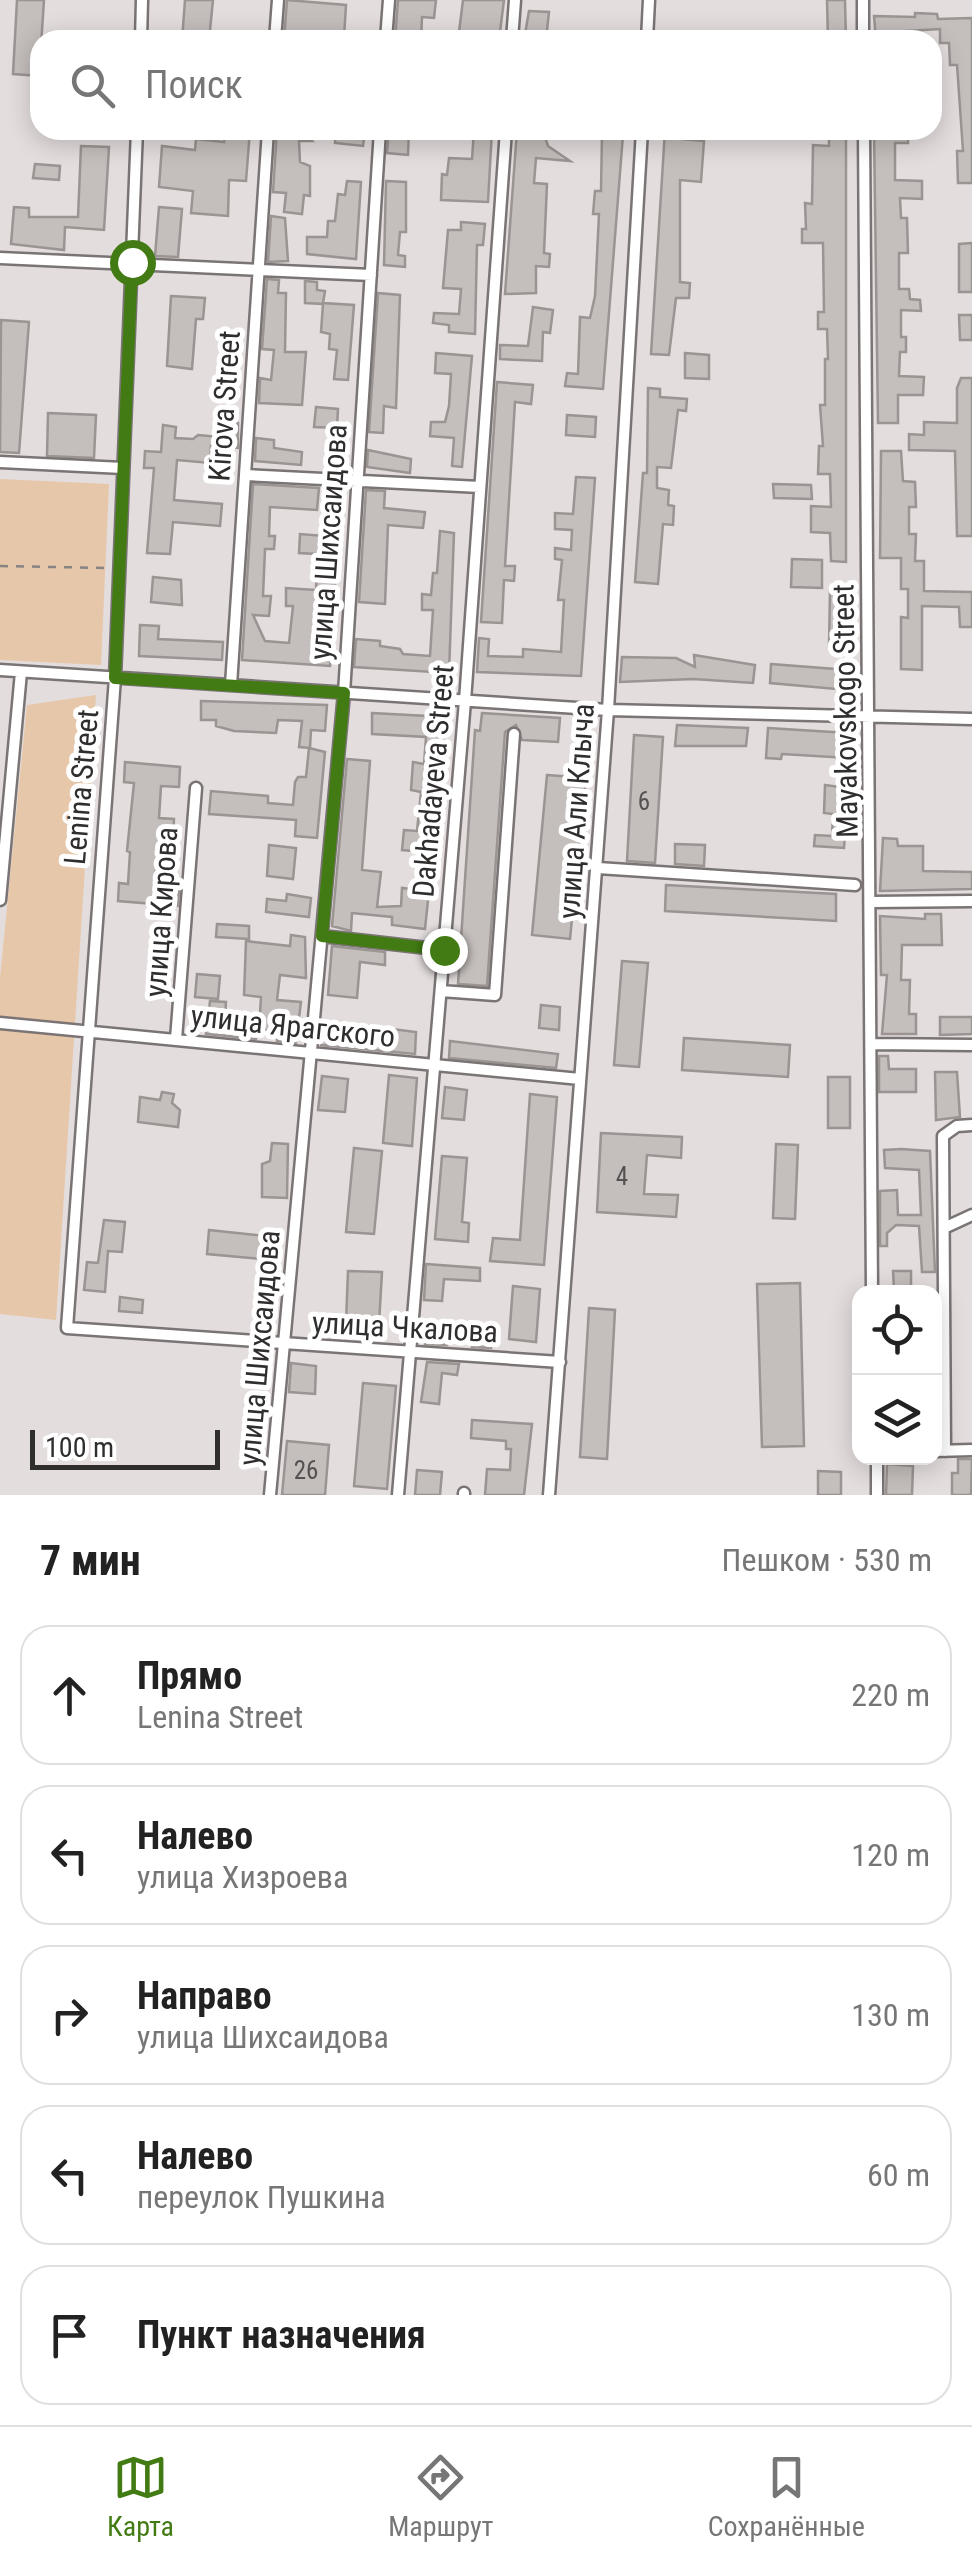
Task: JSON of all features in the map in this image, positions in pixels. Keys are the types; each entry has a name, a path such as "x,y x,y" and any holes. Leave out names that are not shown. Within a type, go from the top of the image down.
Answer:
{"street":[{"path":"141,30 142,0"},
{"path":"275,30 278,0"},
{"path":"387,30 389,0"},
{"path":"513,30 515,0"},
{"path":"648,30 649,0"},
{"path":"863,0 863,30"},
{"name":"Lenina Street","path":"67,1328 115,678 137,140"},
{"name":"Kirova Street","path":"231,686 267,140"},
{"name":"улица Шихсаидова","path":"270,1495 344,693 379,140"},
{"name":"Dakhadayeva Street","path":"398,1495 465,701 505,140"},
{"name":"улица Али Клыча","path":"549,1495 598,868 641,140"},
{"name":"Mayakovskogo Street","path":"864,140 872,1285"},
{"path":"0,258 371,275"},
{"path":"0,462 124,468"},
{"path":"245,475 480,487"},
{"path":"0,670 608,710 972,719"},
{"path":"0,900 21,672"},
{"path":"441,991 495,995 514,734"},
{"name":"улица Кирова","path":"176,1039 196,788"},
{"path":"598,868 855,885"},
{"path":"872,902 972,901"},
{"path":"322,936 444,950"},
{"name":"улица Ярагского","path":"0,1023 580,1079"},
{"path":"873,1044 972,1045"},
{"path":"941,1375 943,1136 957,1126 972,1125"},
{"path":"944,1228 972,1215"},
{"name":"улица Чкалова","path":"67,1328 560,1362"},
{"path":"942,1451 972,1450"},
{"path":"877,1465 877,1495"}],"path":[{"path":"0,566 120,568"}],"shaded area":[{"path":"0,479 109,484 101,665 0,660"},
{"path":"96,695 56,1320 0,1314 0,978 27,705"}],"building":[{"path":"17,0 44,0 42,30 30,30 30,75 13,74"},
{"path":"185,0 213,0 210,30 183,30"},
{"path":"287,0 346,5 344,30 285,30"},
{"path":"398,0 436,0 434,18 422,17 421,30 396,30"},
{"path":"463,0 504,0 500,30 459,30"},
{"path":"827,0 845,0 846,30 828,30"},
{"path":"529,11 549,12 547,30 526,30"},
{"path":"915,13 937,14 938,19 972,18 972,183 958,183 957,151 963,151 957,65 950,65 949,43 942,43 942,30 875,30 874,16 915,17"},
{"path":"196,140 249,140 246,181 229,180 228,216 191,213 193,191 159,187 162,146 195,150"},
{"path":"276,140 311,140 299,141 300,162 310,166 310,196 304,195 302,214 284,212 286,193 273,192"},
{"path":"335,140 364,140 363,146"},
{"path":"388,140 409,140 408,155 387,153"},
{"path":"473,140 491,140 488,202 441,200 442,174 447,175 449,158 472,159"},
{"path":"516,140 546,140 548,146 570,161 536,158 534,183 547,184 544,253 550,254 549,267 536,266 536,293 505,294"},
{"path":"602,140 623,140 603,389 565,386 567,373 578,374 580,317 590,318 595,296 599,214 593,214 595,191 601,191"},
{"path":"664,140 704,141 701,182 680,180 680,282 690,283 689,298 676,298 669,355 651,354"},
{"path":"829,140 846,140 846,562 831,561 830,533 811,532 811,506 831,507 830,474 818,474 819,446 823,446 820,405 825,405 828,359 827,329 818,329 818,312 824,312 823,243 802,243 802,229 806,229 805,203 812,204 813,145 829,146"},
{"path":"874,140 908,140 895,143 895,180 922,181 922,199 900,198 901,218 907,218 908,253 899,253 899,289 909,289 910,299 920,300 921,311 901,310 901,337 906,337 906,352 900,352 899,376 924,377 923,395 898,395 898,423 878,423"},
{"path":"81,146 109,147 104,230 65,227 64,250 11,244 14,207 29,208 29,217 78,217"},
{"path":"35,164 60,166 59,180 33,178"},
{"path":"347,181 361,182 356,259 307,254 307,237 327,237 328,221 335,221 338,194 345,195"},
{"path":"386,181 406,182 406,232 400,232 398,255 405,256 405,267 384,265"},
{"path":"159,207 182,209 178,257 155,256"},
{"path":"271,216 285,218 288,261 268,262"},
{"path":"461,222 485,224 483,245 477,245 475,334 449,332 449,325 433,323 434,313 459,314 461,289 443,288 448,230 461,230"},
{"path":"972,243 972,292 959,292 959,244"},
{"path":"267,279 279,280 278,293 286,293 285,352 306,352 302,405 259,403 260,378 271,380 274,350 262,349"},
{"path":"305,281 317,282 317,290 325,291 323,303 354,305 348,380 334,379 337,350 329,349 330,334 321,332 323,304 305,303"},
{"path":"378,293 400,295 396,408 384,406 383,433 369,432"},
{"path":"171,296 205,298 203,319 196,319 192,369 167,366"},
{"path":"533,307 553,310 550,333 543,332 542,361 500,359 500,345 528,346"},
{"path":"959,315 972,315 972,340 960,340"},
{"path":"1,320 29,322 19,453 0,452"},
{"path":"436,353 472,356 462,467 452,466 454,438 430,436 431,422 445,422 449,406 451,374 435,373"},
{"path":"685,353 709,355 709,379 685,378"},
{"path":"961,378 972,378 972,536 957,536 955,451 909,450 909,434 924,435 924,422 957,423 957,388"},
{"path":"497,382 533,385 531,404 515,402 505,566 515,566 514,581 504,580 502,623 481,622"},
{"path":"648,388 660,389 660,397 687,399 686,411 678,410 671,468 657,467 657,488 669,490 668,505 674,506 673,525 663,524 658,584 635,582 643,473 647,473"},
{"path":"316,407 338,409 337,428 314,427"},
{"path":"48,413 96,415 94,458 47,456"},
{"path":"567,415 596,417 595,437 566,435"},
{"path":"222,422 238,423 238,448 211,446 210,463 177,460 174,500 222,504 220,526 173,522 170,554 147,553 154,468 144,468 145,451 161,452 163,425 176,427 175,438 193,439 198,435 220,437"},
{"path":"256,438 274,440 274,448 302,452 301,465 255,461"},
{"path":"368,450 411,459 410,473 367,467"},
{"path":"881,451 901,451 903,481 915,482 916,507 909,507 909,534 916,534 915,561 924,561 924,591 972,592 972,627 960,627 959,607 922,606 922,670 901,669 901,617 908,618 908,589 901,589 901,558 880,558"},
{"path":"576,477 595,478 581,676 477,672 479,638 489,639 488,656 523,657 523,649 561,652 564,600 558,600 562,560 555,559 555,548 571,550 572,530 555,529 555,513 573,514"},
{"path":"253,484 319,488 317,510 270,507 269,536 275,536 274,549 265,549 263,596 271,596 269,616 253,615 265,641 289,643 293,606 286,606 286,588 316,590 317,554 299,553 300,534 324,536 325,520 339,521 330,666 242,660"},
{"path":"773,484 811,485 812,499 774,498"},
{"path":"366,490 385,491 384,508 425,512 423,528 388,525 385,604 359,602"},
{"path":"440,531 454,533 449,673 354,667 356,639 380,641 380,646 400,649 403,654 430,656 433,610 422,610 422,594 431,595"},
{"path":"792,559 822,560 822,588 791,587"},
{"path":"153,577 181,580 182,605 151,602"},
{"path":"830,590 847,590 846,648 829,647"},
{"path":"140,625 159,626 158,639 223,642 222,660 139,656"},
{"path":"694,655 755,665 753,683 693,679 620,682 622,657 676,658 695,667"},
{"path":"771,664 848,670 847,690 770,683"},
{"path":"201,701 327,705 325,731 311,730 310,748 299,747 302,721 278,720 276,733 234,731 216,726 216,720 201,720"},
{"path":"372,713 446,717 435,853 402,850 404,830 417,831 421,792 411,790 413,762 424,764 426,737 372,734"},
{"path":"482,713 560,718 558,742 522,740 516,725 505,732 487,986 458,984 475,730 480,731"},
{"path":"677,725 748,728 746,746 675,746"},
{"path":"768,728 848,733 848,758 782,754 781,759 766,758"},
{"path":"634,735 663,737 655,863 627,861"},
{"path":"309,748 325,752 317,838 295,836 296,820 209,814 211,791 268,796 268,803 293,805 295,782 298,777 306,777"},
{"path":"347,759 370,761 362,870 381,872 377,907 401,906 402,888 429,891 425,929 392,925 392,917 352,913 351,931 332,926"},
{"path":"125,762 180,767 179,787 161,786 159,818 174,819 172,856 157,855 155,887 179,889 178,906 118,901 119,883 128,884 134,783 124,782"},
{"path":"547,775 586,778 570,939 532,935"},
{"path":"825,785 848,788 844,848 814,846 815,835 832,836 833,814 824,813"},
{"path":"883,838 897,839 898,846 923,846 923,871 972,872 972,889 880,891"},
{"path":"675,844 705,845 704,866 675,864"},
{"path":"269,845 296,848 293,879 267,876"},
{"path":"666,885 836,894 836,921 665,911"},
{"path":"287,894 311,898 309,917 266,912 267,899 286,901"},
{"path":"925,914 941,914 942,945 902,945 901,980 910,980 909,1014 916,1014 916,1034 882,1034 887,975 881,975 880,916 925,919"},
{"path":"217,924 249,926 249,939 216,937"},
{"path":"291,935 305,937 306,978 280,975 277,1000 301,1002 296,1043 277,1041 278,1031 259,1029 261,997 244,995 246,941 290,946"},
{"path":"332,946 385,952 385,965 360,962 357,998 328,995"},
{"path":"622,961 648,963 639,1067 614,1065"},
{"path":"197,974 220,976 218,999 195,997"},
{"path":"210,1001 226,1002 225,1018 258,1023 256,1039 206,1034"},
{"path":"541,1005 560,1007 559,1030 539,1028"},
{"path":"940,1017 972,1017 972,1034 940,1035"},
{"path":"323,1021 343,1023 343,1036 367,1041 368,1026 416,1032 415,1054 321,1045"},
{"path":"684,1038 790,1045 788,1077 682,1070"},
{"path":"450,1041 558,1054 556,1068 449,1058"},
{"path":"879,1056 888,1056 889,1069 916,1069 916,1092 879,1092"},
{"path":"935,1072 957,1072 960,1117 936,1120"},
{"path":"389,1075 417,1078 412,1146 383,1143"},
{"path":"322,1076 348,1079 345,1112 318,1110"},
{"path":"828,1077 850,1077 850,1128 828,1128"},
{"path":"445,1087 467,1090 464,1120 442,1118"},
{"path":"162,1092 174,1094 172,1103 180,1110 178,1127 138,1122 140,1097 160,1100"},
{"path":"530,1094 557,1097 544,1265 490,1261 493,1238 520,1240"},
{"path":"601,1133 682,1137 681,1158 647,1155 644,1194 678,1195 676,1217 597,1212"},
{"path":"272,1143 288,1144 287,1198 262,1197 262,1164 270,1161"},
{"path":"776,1144 798,1145 795,1219 773,1218"},
{"path":"354,1148 382,1151 374,1234 346,1232"},
{"path":"884,1150 930,1151 935,1272 922,1272 919,1226 896,1225 887,1233 887,1246 880,1246 880,1191 897,1190 898,1215 921,1215 919,1170 885,1168"},
{"path":"442,1156 467,1158 462,1222 469,1223 468,1242 435,1239"},
{"path":"104,1220 125,1222 122,1252 108,1251 105,1292 84,1290 87,1262 98,1263"},
{"path":"209,1230 265,1236 262,1259 207,1254"},
{"path":"426,1264 480,1268 480,1281 444,1279 442,1301 424,1300"},
{"path":"348,1271 382,1272 379,1324 346,1322"},
{"path":"893,1271 911,1271 911,1285 894,1285"},
{"path":"800,1283 804,1446 762,1447 757,1284"},
{"path":"513,1286 540,1289 536,1342 509,1339"},
{"path":"120,1297 143,1300 142,1313 119,1311"},
{"path":"589,1308 615,1310 607,1459 580,1457"},
{"path":"426,1325 448,1327 447,1345 425,1344"},
{"path":"474,1328 492,1330 491,1348 472,1347"},
{"path":"427,1362 459,1364 457,1375 442,1373 439,1404 421,1402"},
{"path":"291,1363 316,1366 315,1394 289,1392"},
{"path":"363,1383 396,1386 387,1489 354,1486"},
{"path":"472,1420 532,1424 524,1495 485,1495 487,1469 510,1470 511,1449 506,1449 506,1441 471,1438"},
{"path":"287,1441 329,1445 325,1495 282,1495"},
{"path":"958,1459 972,1459 971,1495 952,1495 952,1473 958,1473"},
{"path":"887,1465 913,1466 912,1495 886,1495"},
{"path":"417,1470 442,1472 440,1495 415,1495"},
{"path":"818,1471 841,1472 841,1495 818,1495"}],"route":[{"path":"132,262 115,678 344,693 322,936 444,950"}]}
